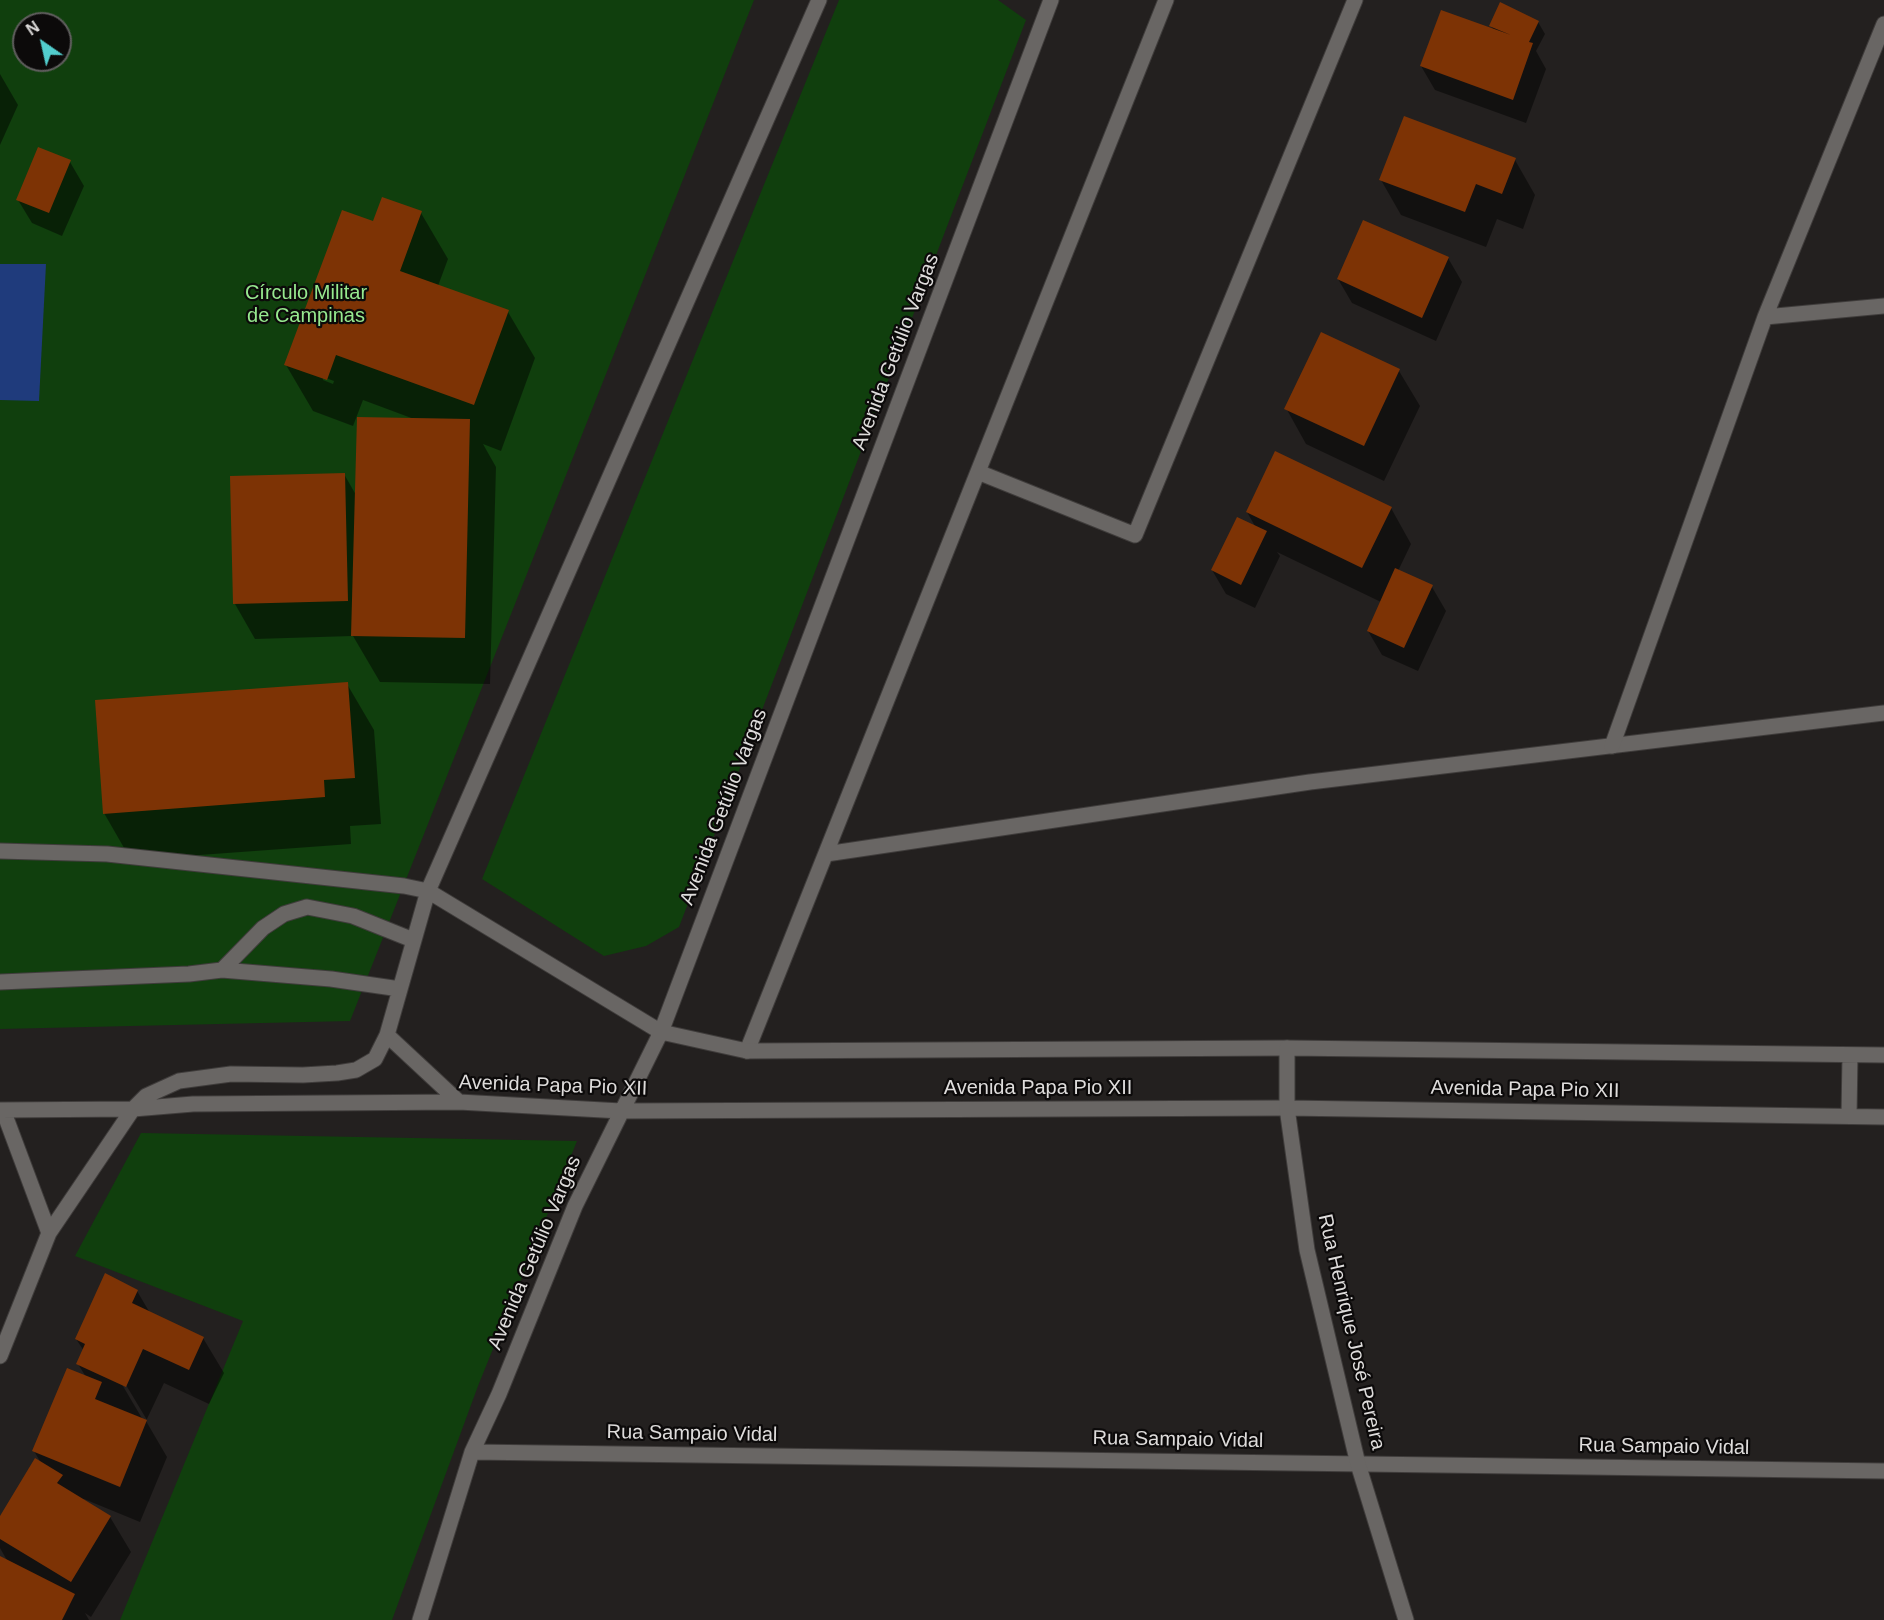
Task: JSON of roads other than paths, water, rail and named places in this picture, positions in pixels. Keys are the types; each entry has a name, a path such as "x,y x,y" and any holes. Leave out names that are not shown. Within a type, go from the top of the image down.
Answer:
{"street":[{"path":"0,1356 49,1233 133,1109 146,1096 179,1082 231,1074 337,1074 356,1070 375,1059 387,1035 428,891 819,0"},
{"name":"Avenida Getúlio Vargas","path":"420,1620 472,1452 499,1394 575,1206 661,1032 1051,0"},
{"path":"747,1051 1166,0"},
{"path":"978,472 1135,535 1355,0"},
{"path":"1612,746 1765,317 1884,24"},
{"path":"1765,317 1884,306"},
{"path":"826,854 1310,782 1884,713"},
{"path":"0,851 107,854 404,886 428,891"},
{"name":"Avenida Papa Pio XII","path":"428,891 661,1032 747,1051 1287,1048 1884,1055"},
{"path":"222,970 263,928 284,914 307,907 353,916 413,940"},
{"path":"0,982 189,974 222,970 331,978 400,989"},
{"path":"387,1035 459,1102"},
{"name":"Rua Henrique José Pereira","path":"1287,1048 1287,1108 1307,1251 1359,1464 1406,1620"},
{"path":"1849,1116 1850,1055"},
{"name":"Avenida Papa Pio XII","path":"2,1110 133,1109 193,1104 459,1102 621,1111 1287,1108 1884,1116"},
{"path":"2,1110 49,1233"},
{"name":"Rua Sampaio Vidal","path":"472,1452 1884,1471"}],"water":[{"path":"0,264 46,264 39,401 0,400"}],"park label":[{"name":"Círculo Militar de Campinas","path":"306,304"}]}
